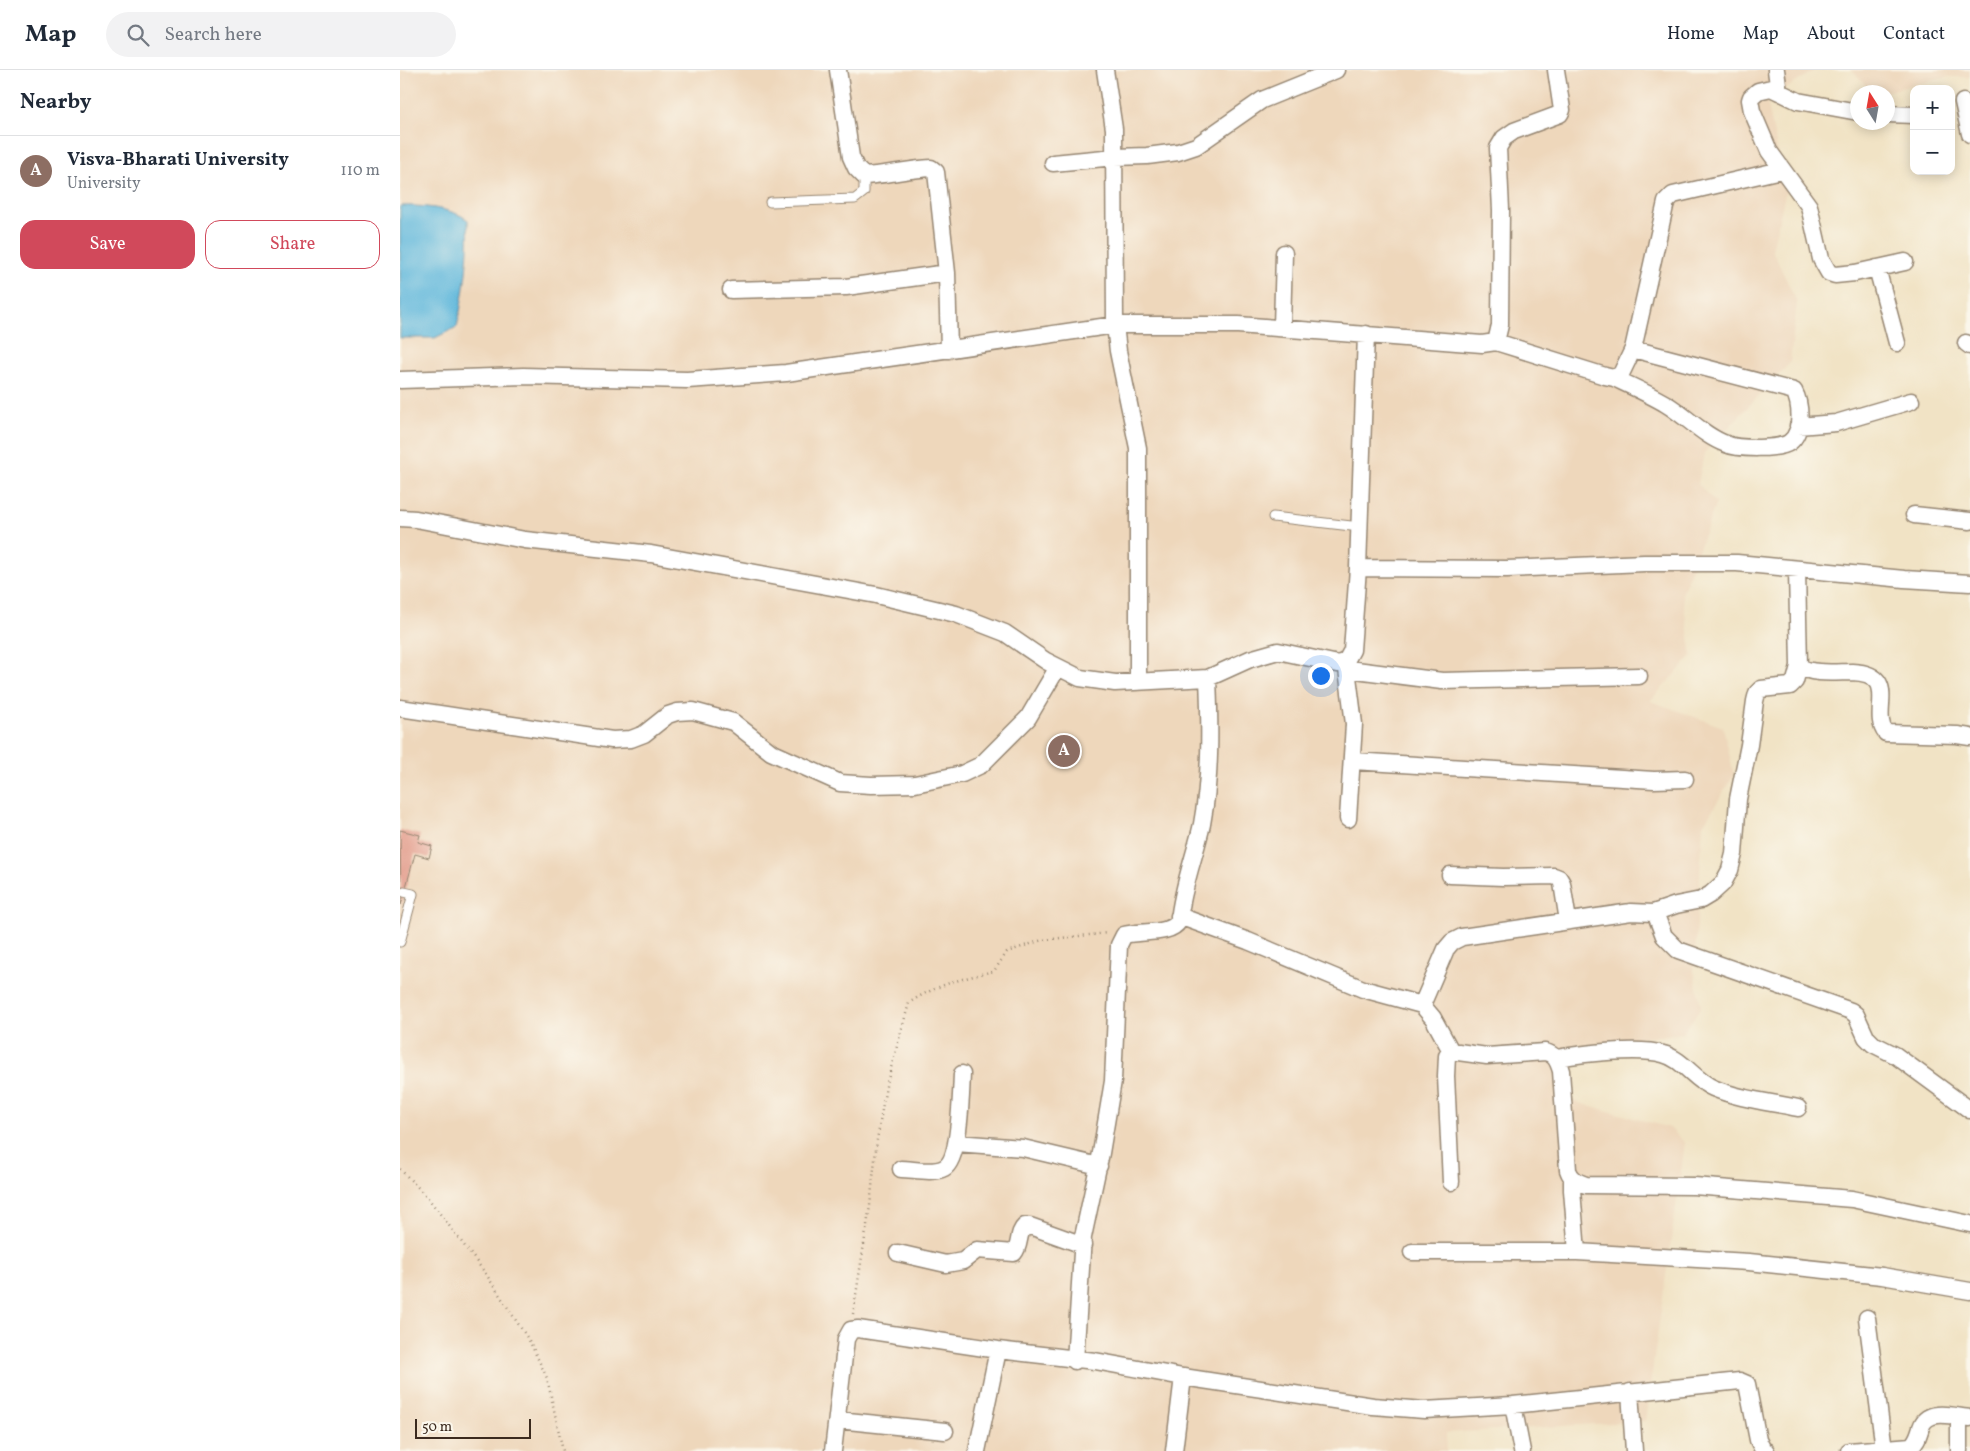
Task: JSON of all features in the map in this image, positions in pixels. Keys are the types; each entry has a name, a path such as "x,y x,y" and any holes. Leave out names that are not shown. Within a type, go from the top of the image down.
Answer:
{"street":[{"path":"838,70 851,157 856,168 864,176 931,168 936,172 948,273 949,350"},
{"path":"1105,70 1114,129 1115,325 1118,350 1138,448 1138,682"},
{"path":"1054,163 1178,152 1196,146 1262,100 1336,70"},
{"path":"1496,342 1500,325 1501,210 1498,148 1504,138 1514,131 1560,114 1562,110 1556,70"},
{"path":"1776,70 1779,92"},
{"path":"1850,111 1798,102 1771,88 1758,91 1750,100 1752,111 1769,151 1781,170 1804,196 1809,206 1820,259 1829,273 1842,275 1905,262"},
{"path":"1962,102 1970,134"},
{"path":"1895,114 1910,115"},
{"path":"1614,378 1621,374 1633,349 1666,202 1673,195 1781,170"},
{"path":"1282,327 1284,253"},
{"path":"1877,268 1897,343"},
{"path":"731,290 846,287 948,273"},
{"path":"400,380 523,376 687,380 786,373 1115,325 1238,325 1482,344 1496,342 1614,378 1666,404 1727,445 1743,449 1782,445 1790,442 1795,435 1798,426 1797,396 1794,391 1633,349"},
{"path":"1348,819 1354,724 1347,665 1352,650 1358,568 1366,334"},
{"path":"1798,426 1836,423 1911,402"},
{"path":"1914,515 1970,521"},
{"path":"400,518 416,519 525,540 650,554 876,595 956,614 1005,633 1046,662 1080,678 1115,684 1208,678 1250,658 1278,651 1338,664 1442,681 1639,676"},
{"path":"1358,568 1507,569 1644,563 1737,562 1797,570 1970,583"},
{"path":"1422,1005 1446,949 1452,942 1462,937 1631,912 1653,913 1676,905 1701,900 1712,894 1723,883 1730,870 1734,854 1738,799 1749,746 1754,701 1757,693 1762,689 1790,686 1795,681 1799,666 1797,570"},
{"path":"1799,666 1804,670 1858,672 1871,675 1879,683 1882,699 1882,727 1886,733 1970,737"},
{"path":"400,708 612,740 631,739 644,734 668,715 677,712 693,711 733,722 770,752 840,783 871,785 915,784 962,774 980,765 1028,718 1058,667"},
{"path":"1075,1360 1083,1245 1099,1166 1113,1081 1119,945 1124,935 1131,932 1167,930 1176,926 1202,823 1209,768 1208,678"},
{"path":"1353,761 1644,779 1685,779"},
{"path":"1450,875 1554,876 1559,878 1562,883 1568,921"},
{"path":"1653,913 1656,915 1664,936 1678,950 1851,1011 1856,1015 1866,1037 1873,1044 1895,1055 1970,1110"},
{"path":"1179,916 1248,941 1363,989 1422,1005 1433,1018 1451,1051"},
{"path":"1451,1051 1487,1056 1545,1052 1556,1058 1616,1052 1664,1054 1683,1064 1701,1081 1713,1088 1798,1108"},
{"path":"1451,1051 1447,1056 1446,1076 1451,1182"},
{"path":"1556,1058 1561,1071 1568,1170 1572,1178 1577,1252"},
{"path":"901,1169 938,1170 946,1168 956,1143 962,1074"},
{"path":"956,1143 1023,1148 1099,1166"},
{"path":"1572,1178 1586,1185 1694,1186 1852,1198 1970,1224"},
{"path":"898,1253 946,1264 963,1261 977,1250 1014,1253 1019,1245 1020,1231 1025,1226 1030,1226 1083,1245"},
{"path":"1412,1252 1577,1252 1768,1264 1882,1276 1970,1291"},
{"path":"1867,1318 1884,1449"},
{"path":"834,1451 846,1339 850,1330 858,1328 998,1350 1094,1362 1183,1378 1381,1406 1424,1410 1513,1406 1740,1381 1747,1384 1758,1440 1763,1450 1766,1451"},
{"path":"977,1451 998,1350"},
{"path":"1174,1451 1183,1378"},
{"path":"1630,1392 1634,1451"},
{"path":"1513,1406 1522,1451"},
{"path":"1849,1451 1911,1446 1917,1441 1922,1423 1927,1417 1938,1414 1964,1417 1959,1451"},
{"path":"838,1420 945,1431"}],"lane":[{"path":"770,202 855,199 864,192 864,176"},
{"path":"1273,517 1360,527"},
{"path":"400,942 413,894 404,892"}],"path":[{"path":"850,1330 870,1206 877,1140 886,1086 909,1003 924,993 951,981 994,971 1007,952 1042,940 1108,933 1124,935"},
{"path":"400,1169 428,1198 486,1274 530,1342 547,1378 563,1451"}],"shaded area":[{"path":"400,70 1815,70 1767,101 1786,190 1772,250 1797,302 1790,363 1704,453 1698,484 1716,503 1682,594 1692,656 1650,701 1723,727 1734,775 1703,825 1694,972 1701,1007 1683,1033 1584,1046 1566,1074 1572,1101 1670,1128 1685,1143 1645,1421 1446,1433 1447,1451 400,1451"},
{"path":"1852,70 1970,70 1970,77 1948,77 1895,89 1895,85 1865,85"}],"water":[{"path":"400,206 417,206 445,210 468,220 466,274 457,327 435,338 400,338"}],"building":[{"path":"400,830 420,835 418,842 432,846 429,858 415,854 401,905"}],"place":[{"name":"Visva-Bharati University","path":"1064,751"}]}
